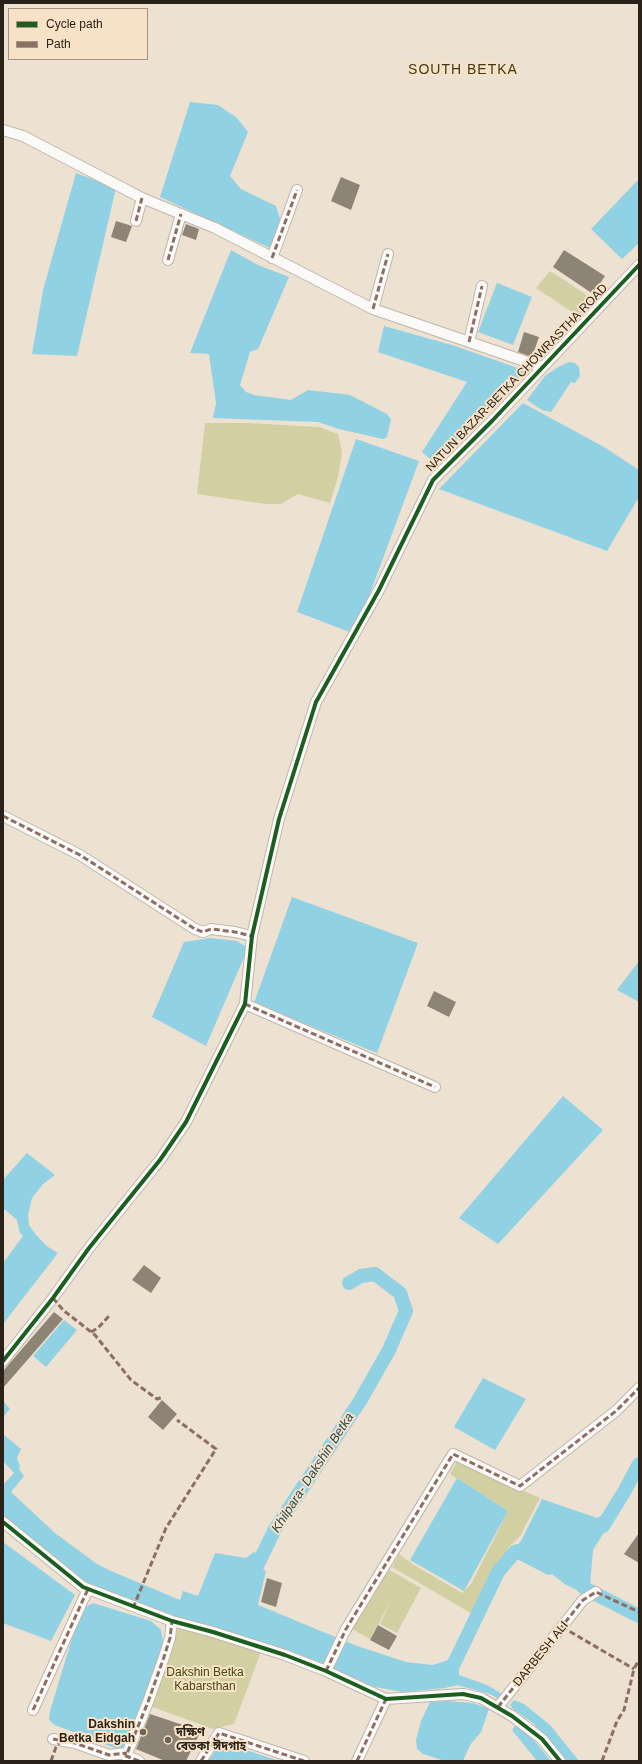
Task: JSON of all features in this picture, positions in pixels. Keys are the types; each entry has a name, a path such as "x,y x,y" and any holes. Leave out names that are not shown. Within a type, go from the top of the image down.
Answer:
{"street":[{"path":"3,130 23,136 142,198 215,228 373,309 542,367"},
{"path":"272,258 298,190"},
{"path":"136,221 142,198"},
{"path":"168,260 182,214"},
{"path":"373,309 388,254"},
{"name":"NATUN BAZAR-BETKA CHOWRASTHA ROAD","path":"3,1361 54,1298 89,1248 160,1160 186,1122 245,1004 252,936 279,819 316,702 379,590 433,480 492,421 639,265"},
{"path":"469,342 482,286"},
{"path":"3,816 80,855 195,929 203,932 211,929 252,936"},
{"path":"245,1004 435,1087"},
{"path":"326,1671 346,1630 452,1454 520,1486 616,1411 639,1388"},
{"path":"3,1522 82,1587 88,1590 172,1621 213,1632 285,1655 326,1671 386,1699 463,1694 482,1698 498,1707 542,1739 560,1761"},
{"path":"33,1710 88,1590"},
{"name":"DARBESH ALI","path":"498,1707 583,1600 596,1592"},
{"path":"127,1754 164,1657 170,1638 172,1621"},
{"path":"357,1761 386,1699"},
{"path":"201,1761 219,1733 304,1761"},
{"path":"53,1739 75,1743 109,1756 127,1754"},
{"path":"127,1754 126,1756 139,1761"}],"green space":[{"path":"550,271 584,293 593,302 581,318 536,288"},
{"path":"205,423 248,423 319,427 338,434 342,452 338,477 330,503 298,494 281,504 266,504 197,494"},
{"path":"457,1461 540,1498 520,1536 509,1547 474,1615 392,1567 399,1554 414,1565 462,1593 471,1584 508,1511 450,1474"},
{"path":"388,1569 421,1588 397,1633 380,1624 391,1601 370,1639 352,1629"},
{"name":"Dakshin Betka Kabarsthan","path":"179,1626 261,1652 234,1724 213,1729 150,1706"}],"water":[{"path":"190,102 218,105 237,118 248,132 230,176 241,189 276,206 282,225 270,248 160,197"},
{"path":"76,173 116,188 77,356 32,354 43,290"},
{"path":"639,179 639,243 622,259 591,229"},
{"path":"231,250 258,265 289,277 258,349 250,352 240,385 246,392 254,395 291,400 308,390 350,395 387,414 391,419 387,437 383,439 339,429 318,422 213,418 216,403 209,354 190,353"},
{"path":"497,283 532,297 513,345 478,332"},
{"path":"384,326 455,346 526,371 434,462 422,452 467,382 378,352"},
{"path":"569,362 575,363 579,367 580,376 575,383 571,382 551,412 542,410 527,400 545,376 558,367"},
{"path":"523,403 604,447 639,470 639,497 607,551 439,489"},
{"path":"356,439 419,461 355,634 297,612"},
{"path":"292,897 418,943 377,1053 254,1003"},
{"path":"210,938 237,941 248,948 206,1046 152,1017 184,942"},
{"path":"639,961 639,1002 617,990"},
{"path":"563,1096 603,1130 498,1244 459,1218"},
{"path":"27,1153 55,1175 43,1184 32,1198 28,1215 29,1225 36,1235 48,1247 58,1253 3,1324 3,1263 23,1236 20,1233 17,1220 3,1208 3,1180"},
{"path":"64,1320 77,1330 46,1367 33,1356"},
{"path":"483,1378 526,1399 495,1450 454,1427"},
{"path":"3,1401 10,1409 3,1417"},
{"path":"3,1434 21,1449 17,1458 20,1466 19,1469 24,1476 11,1492 55,1533 97,1564 180,1600 183,1591 198,1596 215,1553 246,1558 255,1551 257,1566 266,1571 258,1605 357,1646 406,1662 433,1665 454,1658 459,1663 459,1675 487,1685 504,1695 499,1699 490,1694 457,1685 445,1688 403,1692 369,1686 288,1651 155,1612 81,1581 3,1518 3,1485 14,1473 3,1461"},
{"path":"457,1478 508,1511 464,1591 410,1560"},
{"path":"542,1499 597,1518 612,1510 616,1513 593,1550 590,1586 584,1593 566,1585 552,1574 548,1575 517,1559 508,1564 505,1562 521,1541"},
{"path":"3,1542 75,1595 51,1641 3,1623"},
{"path":"93,1603 151,1621 161,1630 163,1642 144,1701 126,1746 120,1750 55,1725 49,1720 50,1711 74,1632 85,1607"},
{"path":"514,1700 524,1704 551,1726 579,1761 567,1761 533,1723 513,1709 510,1705"},
{"path":"446,1701 473,1703 489,1709 481,1732 470,1745 463,1761 442,1760 423,1754 417,1749 416,1740 421,1721 430,1702"},
{"path":"517,1724 551,1761 537,1761 512,1730"},
{"path":"222,1742 279,1761 208,1761"}],"building":[{"path":"341,177 360,185 351,210 331,201"},
{"path":"116,221 132,226 126,242 111,237"},
{"path":"186,224 199,229 196,240 182,235"},
{"path":"564,250 605,276 593,294 553,267"},
{"path":"524,332 539,337 532,357 518,352"},
{"path":"434,991 456,1002 449,1017 427,1006"},
{"path":"144,1265 161,1278 151,1293 132,1280"},
{"path":"54,1312 63,1319 3,1388 3,1371"},
{"path":"162,1400 177,1414 163,1430 148,1417"},
{"path":"639,1533 639,1563 624,1554"},
{"path":"267,1578 282,1583 276,1607 261,1602"},
{"path":"378,1625 397,1636 389,1650 370,1640"},
{"name":"দক্ষিণ বেতকা ঈদগাহ","path":"150,1714 201,1731 186,1761 165,1761 136,1749"}],"waterway":[{"name":"Khilpara- Dakshin Betka","path":"253,1584 257,1566 275,1529 360,1401 389,1350 406,1311 400,1293 375,1274 361,1276 349,1283"},
{"path":"603,1526 639,1464"},
{"name":"Khilpara- Dakshin Betka","path":"448,1676 498,1572 515,1552 518,1551"},
{"name":"Khilpara- Dakshin Betka","path":"573,1578 586,1589 639,1616"}],"marked path":[{"path":"272,258 297,190"},
{"path":"136,221 142,198"},
{"path":"168,260 181,214"},
{"path":"373,309 388,254"},
{"path":"469,342 482,286"},
{"path":"3,816 80,855 195,929 203,932 211,929 252,936"},
{"path":"245,1004 435,1087"},
{"path":"53,1298 63,1310 95,1335 131,1380 157,1399 163,1397"},
{"path":"91,1332 98,1328 109,1316"},
{"path":"326,1671 346,1629 453,1454 520,1486 616,1411 639,1388"},
{"path":"133,1608 166,1528 216,1449 177,1420"},
{"path":"33,1710 88,1589"},
{"path":"498,1707 583,1600 596,1592 639,1612"},
{"path":"139,1761 126,1756 164,1657 170,1638 172,1621"},
{"path":"562,1627 634,1669"},
{"path":"602,1761 617,1721 624,1710 634,1669 639,1660"},
{"path":"357,1761 386,1699"},
{"path":"201,1761 219,1733 304,1761"},
{"path":"53,1739 75,1743 109,1755 127,1753"},
{"path":"51,1761 56,1747 61,1741"}],"cycle path":[{"path":"3,1361 53,1298 89,1248 160,1160 186,1122 245,1004 252,936 279,819 316,702 379,590 433,480 492,421 639,265"},
{"path":"3,1522 83,1587 172,1621 213,1632 285,1655 326,1671 386,1699 463,1694 481,1698 512,1716 542,1739 560,1761"}],"place":[{"name":"Dakshin Betka Eidgah","path":"143,1732"},
{"name":"দক্ষিণ বেতকা ঈদগাহ","path":"168,1740"}],"district":[{"name":"SOUTH BETKA","path":"463,70"}]}
